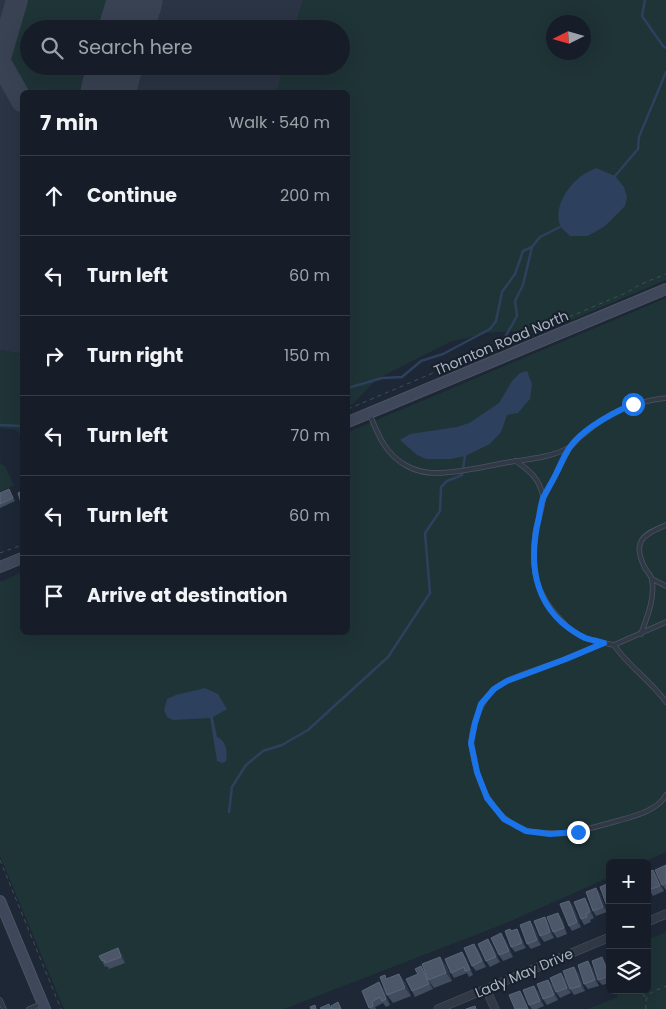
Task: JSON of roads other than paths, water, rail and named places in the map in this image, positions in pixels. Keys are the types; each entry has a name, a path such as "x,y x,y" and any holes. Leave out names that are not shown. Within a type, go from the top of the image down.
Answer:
{"main road":[{"name":"Thornton Road North","path":"350,421 666,289"},
{"path":"0,567 20,559"},
{"path":"0,901 44,1006"}],"street":[{"path":"651,920 666,914"},
{"name":"Lady May Drive","path":"438,1009 606,939"},
{"path":"486,989 495,1009"}],"lane":[{"path":"666,398 648,400 618,410 583,434 570,447 543,499 535,532 534,550 534,567 540,591 552,611 567,627 587,639 614,645 666,622"},
{"path":"369,413 379,436 395,459 408,467 421,471 436,473 457,472 541,457 570,447"},
{"path":"516,461 535,476 543,499"},
{"path":"641,634 652,602 652,579 642,561 640,544 643,537 666,525"},
{"path":"652,579 666,586"},
{"path":"604,643 507,681 494,689 481,704 471,743 477,772 487,798 504,819 526,831 550,834 578,832 638,815 654,807 666,795"},
{"path":"614,645 622,657 659,692 666,702"},
{"path":"0,1000 4,1009"},
{"path":"29,1009 44,1006"}],"water":[{"path":"596,168 615,176 624,187 627,197 625,206 605,226 595,232 587,236 570,236 560,225 558,218 564,195 574,182"},
{"path":"527,371 532,384 530,399 518,413 507,415 501,432 490,444 465,456 451,459 426,459 417,455 400,440 410,434 457,427 469,423 499,403 512,381 520,373"},
{"path":"205,688 218,694 227,709 213,717 217,737 224,744 227,754 226,761 222,763 217,761 210,718 173,720 167,717 164,710 167,699"}],"waterway":[{"path":"645,0 642,16 666,48"},
{"path":"615,176 638,149 639,137 666,72"},
{"path":"350,387 382,378 402,377 421,361 443,354 490,329 496,321 502,292 515,274 523,251 532,247 540,237 560,227"},
{"path":"504,339 517,316 515,301 523,285 532,247"},
{"path":"0,425 20,426"},
{"path":"229,812 232,787 246,765 263,751 282,745 308,730 388,657 430,593 425,533 440,511 441,487 447,481 462,475 465,456"}]}
